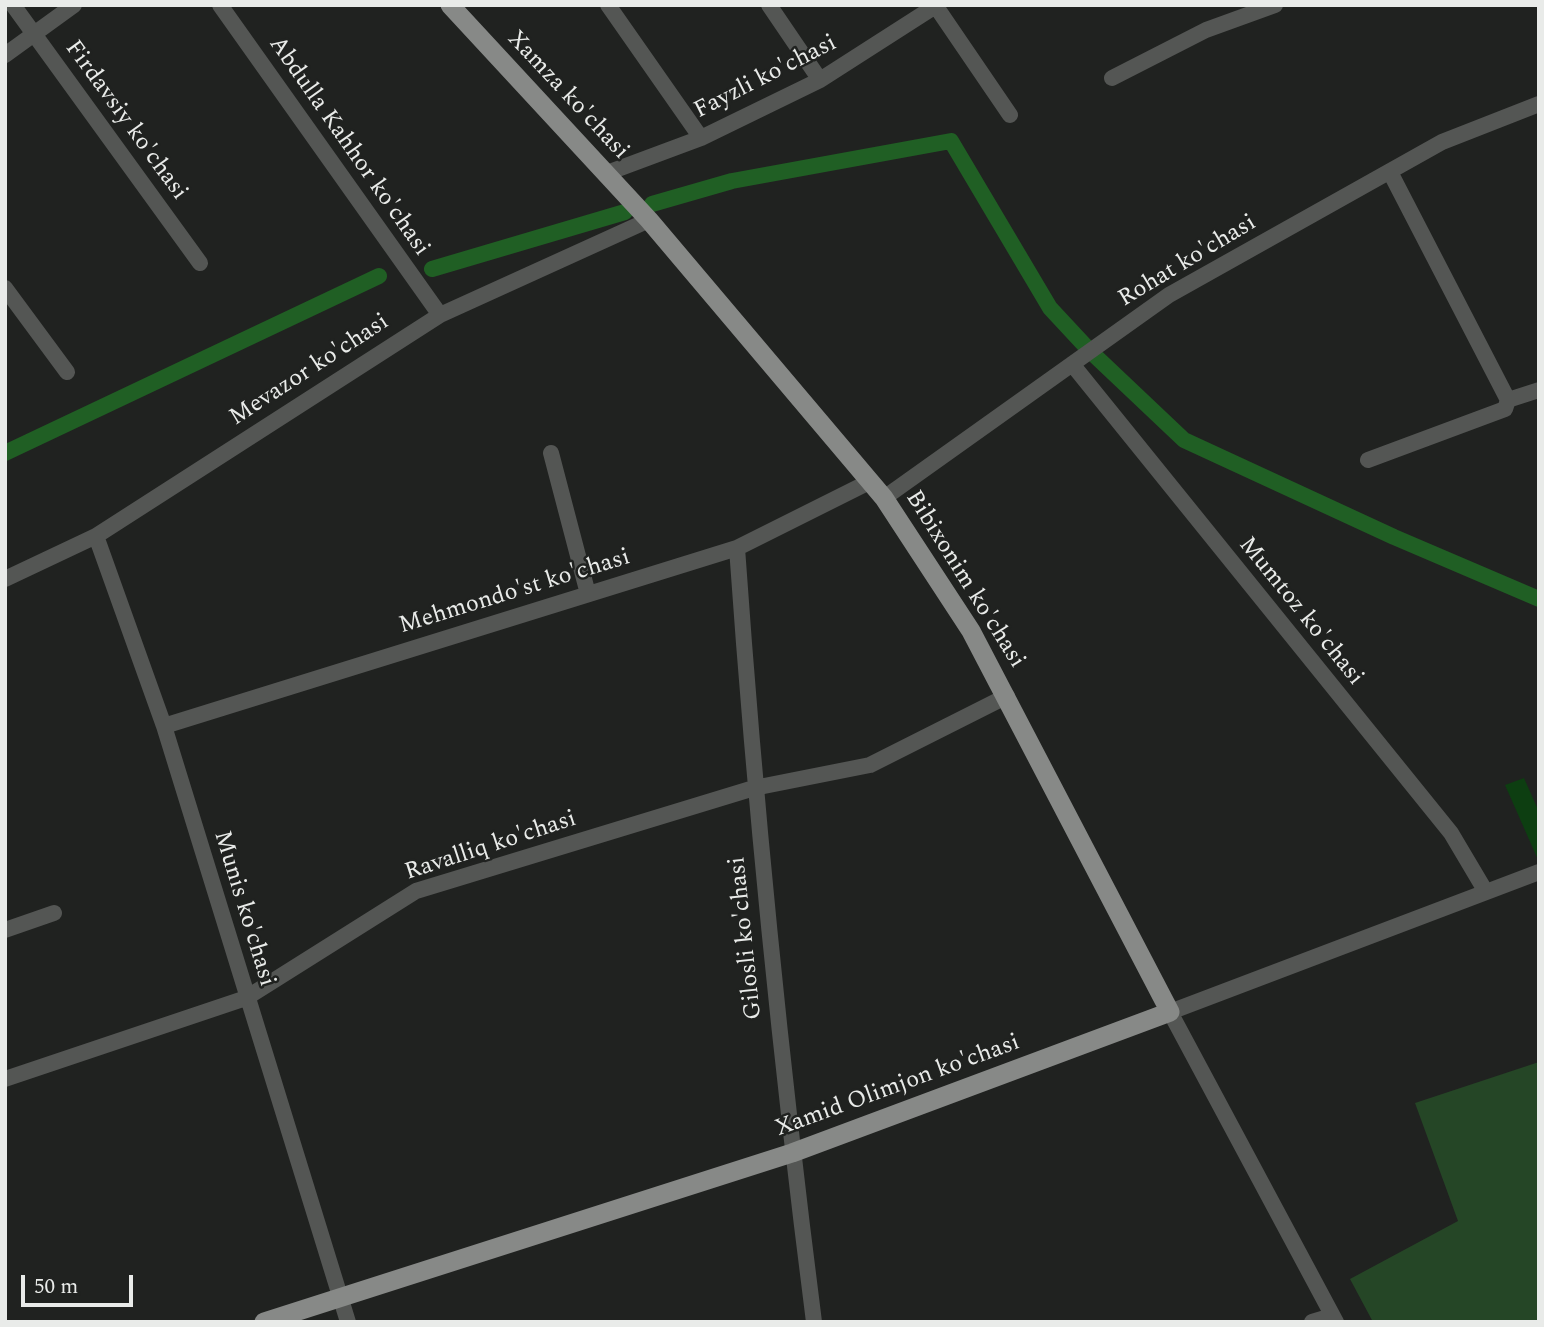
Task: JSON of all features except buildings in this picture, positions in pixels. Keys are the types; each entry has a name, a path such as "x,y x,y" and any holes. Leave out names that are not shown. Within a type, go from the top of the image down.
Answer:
{"main road":[{"name":"Xamza ko'chasi","path":"450,5 649,220"},
{"name":"Bibixonim ko'chasi","path":"649,220 884,498 971,631 1170,1012"},
{"name":"Xamid Olimjon ko'chasi","path":"264,1322 792,1153 1170,1012"}],"street":[{"name":"Firdavsiy ko'chasi","path":"13,5 200,263"},
{"path":"5,55 74,5"},
{"name":"Abdulla Kahhor ko'chasi","path":"220,5 440,314"},
{"path":"608,5 701,138"},
{"path":"769,5 821,80"},
{"path":"1112,78 1206,30 1275,5"},
{"path":"936,6 1010,115"},
{"name":"Fayzli ko'chasi","path":"607,173 701,138 821,80 936,6"},
{"name":"Rohat ko'chasi","path":"884,498 1169,295 1442,142 1539,104"},
{"path":"1367,460 1505,409 1508,400 1390,172"},
{"name":"Mevazor ko'chasi","path":"5,579 96,536 440,314 649,220"},
{"path":"5,288 67,372"},
{"name":"Mumtoz ko'chasi","path":"1072,364 1451,833 1486,892"},
{"path":"1508,400 1539,390"},
{"path":"551,453 588,594"},
{"name":"Mehmondo'st ko'chasi","path":"164,726 737,548 871,481"},
{"name":"Munis ko'chasi","path":"96,536 164,726 348,1322"},
{"name":"Gilosli ko'chasi","path":"737,548 754,788 792,1153 814,1322"},
{"name":"Ravalliq ko'chasi","path":"5,1079 246,998 416,891 754,788 870,765 1007,696"},
{"name":"Xamid Olimjon ko'chasi","path":"1170,1012 1539,872"},
{"path":"5,930 54,913"},
{"path":"1170,1012 1334,1319 1312,1322"}],"green space":[{"path":"1539,1062 1539,1322 1373,1322 1350,1279 1458,1221 1415,1103"}],"waterway":[{"path":"652,204 732,181 951,141 1050,308 1090,351 1184,440 1394,537 1539,599"},
{"path":"432,269 625,212"},
{"path":"5,453 379,276"}]}
